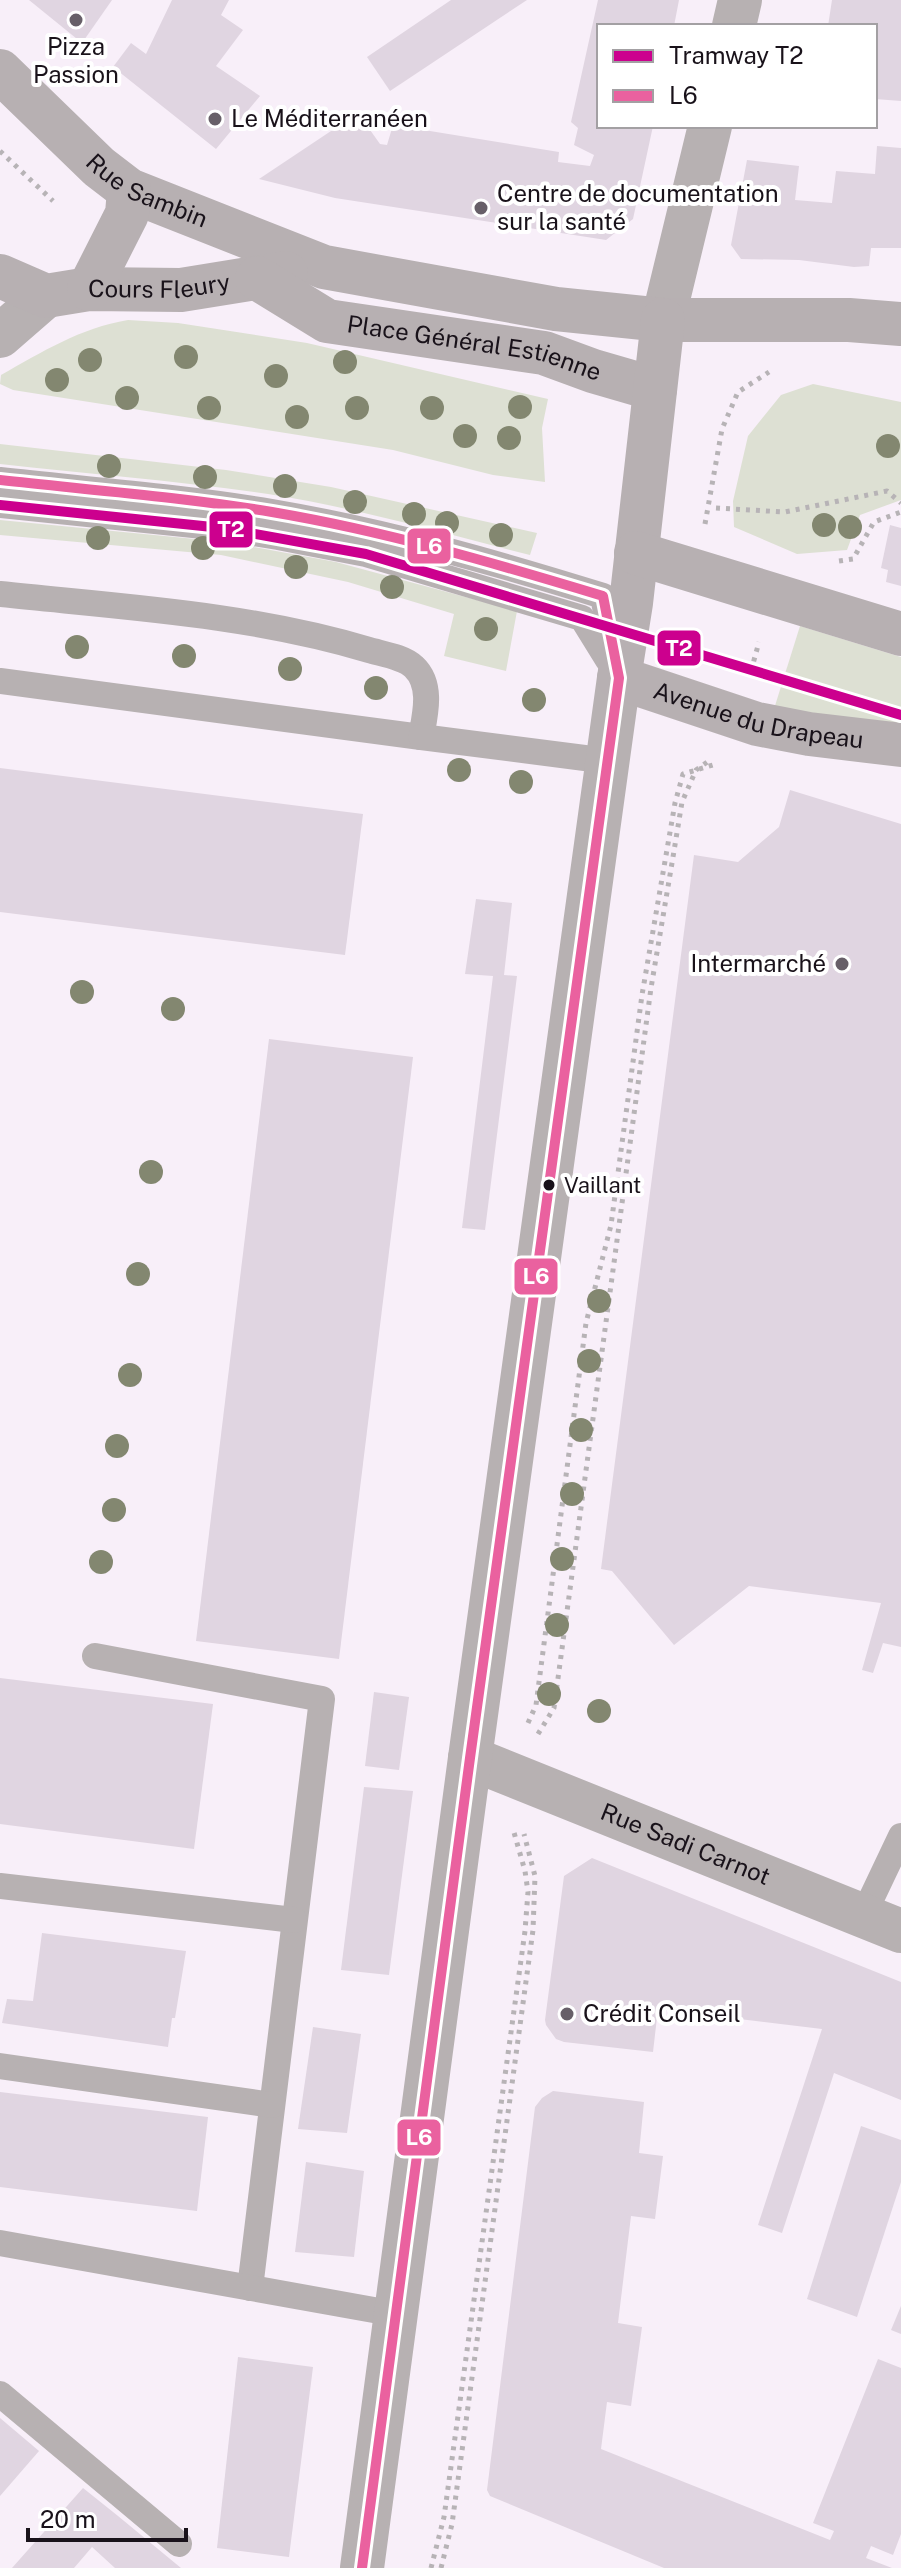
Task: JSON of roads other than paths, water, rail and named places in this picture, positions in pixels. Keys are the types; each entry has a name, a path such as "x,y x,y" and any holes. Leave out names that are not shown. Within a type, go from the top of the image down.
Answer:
{"main road":[{"name":"Rue Sambin","path":"0,71 99,167 129,190 324,267"},
{"path":"89,289 127,214 129,190"},
{"path":"324,267 556,309 663,320 849,320 901,324"},
{"name":"Cours Fleury","path":"46,296 89,289 181,290 324,267"},
{"path":"0,276 46,296"},
{"name":"Place Général Estienne","path":"257,278 327,321 544,353 655,389"},
{"path":"619,678 663,320"},
{"path":"849,320 901,343"},
{"path":"636,553 901,634"},
{"name":"Avenue du Drapeau","path":"619,678 737,717 809,734 901,745"}],"street":[{"path":"734,24 740,0"},
{"path":"663,320 710,128"},
{"path":"0,336 46,296"},
{"path":"362,2568 619,678"},
{"name":"Rue Sadi Carnot","path":"470,1758 882,1924"}],"lane":[{"path":"0,480 165,497 286,514 370,531 595,593 603,596 619,678"},
{"path":"0,505 222,528 366,554 582,618 619,678"},
{"path":"0,594 249,623 307,633 404,660 419,673 425,689 421,737"},
{"path":"0,681 608,761"},
{"path":"95,1656 322,1699 250,2288"},
{"path":"882,1924 901,1836"},
{"path":"0,1886 294,1920"},
{"path":"0,2066 272,2105"},
{"path":"0,2243 396,2314"},
{"path":"0,2394 179,2544"}],"tram line":[{"name":"T2","path":"0,505 222,528 366,554 901,715"}],"place":[{"name":"Pizza Passion","path":"76,20"},
{"name":"Le Méditerranéen","path":"215,119"},
{"name":"Centre de documentation sur la santé","path":"481,208"},
{"name":"Intermarché","path":"842,964"},
{"name":"Vaillant","path":"549,1185"},
{"name":"Crédit Conseil","path":"567,2014"}]}
